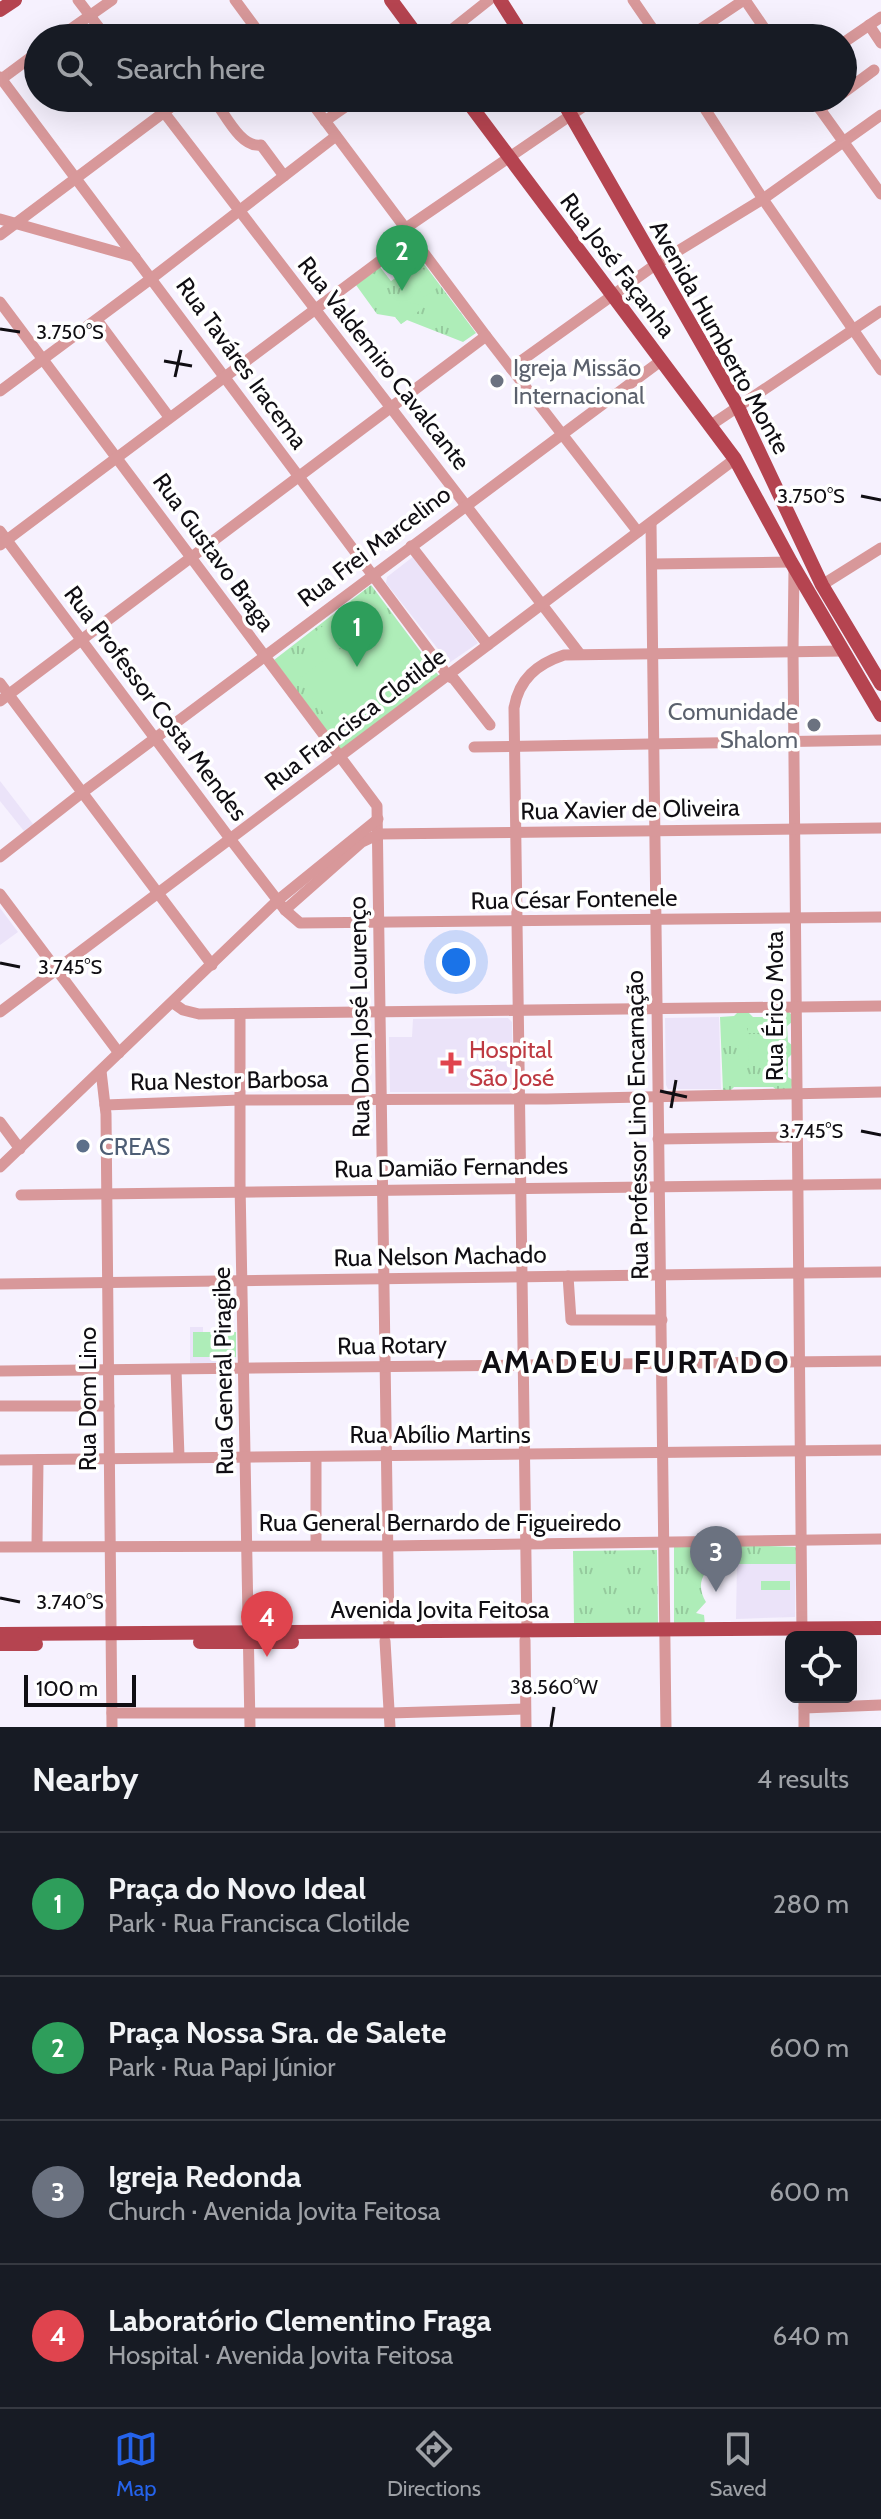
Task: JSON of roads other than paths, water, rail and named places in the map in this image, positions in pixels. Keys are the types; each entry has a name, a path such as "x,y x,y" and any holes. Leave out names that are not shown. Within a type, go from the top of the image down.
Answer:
{"main road":[{"path":"0,10 15,0"},
{"path":"391,0 409,24"},
{"path":"500,0 515,24"},
{"name":"Rua José Façanha","path":"475,112 735,459"},
{"name":"Avenida Humberto Monte","path":"571,114 737,405 822,585 881,684"},
{"name":"Avenida Humberto Monte","path":"735,459 881,715"},
{"name":"Avenida Jovita Feitosa","path":"846,1631 881,1628"},
{"name":"Avenida Jovita Feitosa","path":"0,1634 111,1638 785,1635"},
{"path":"857,1637 881,1637"},
{"name":"Avenida Jovita Feitosa","path":"0,1644 111,1638"}],"street":[{"path":"78,0 96,24"},
{"path":"77,24 112,0"},
{"path":"235,0 253,24"},
{"path":"459,24 489,0"},
{"path":"633,0 649,24"},
{"path":"708,24 744,0 761,24"},
{"path":"857,33 881,17"},
{"path":"869,25 881,43"},
{"path":"1,79 24,62"},
{"path":"857,83 874,70"},
{"name":"Rua Taváres Iracema","path":"1,79 24,109"},
{"name":"Rua Taváres Iracema","path":"26,112 448,676 454,679 490,725"},
{"path":"0,235 164,112"},
{"name":"Rua Valdemiro Cavalcante","path":"164,112 580,654"},
{"path":"223,112 246,142 261,145 284,176"},
{"path":"318,112 560,434 638,532"},
{"path":"325,121 338,112"},
{"path":"2,538 223,378 508,156 574,112"},
{"path":"707,112 881,370"},
{"path":"822,112 881,194"},
{"path":"511,368 611,295 763,199 881,115"},
{"path":"0,391 336,136"},
{"path":"0,219 136,257"},
{"name":"Rua Gustavo Braga","path":"0,302 340,758 374,798 379,834"},
{"path":"711,425 881,311"},
{"path":"97,320 169,417"},
{"path":"4,697 486,336"},
{"name":"Rua Frei Marcelino","path":"0,857 662,360"},
{"name":"Rua Francisca Clotilde","path":"0,1012 735,459"},
{"name":"Rua Professor Lino Encarnação","path":"651,523 666,1727"},
{"name":"Rua Professor Costa Mendes","path":"2,538 282,905"},
{"path":"411,546 488,645"},
{"path":"822,585 881,548"},
{"path":"652,564 793,565"},
{"name":"Rua Érico Mota","path":"793,565 800,1363 799,1631"},
{"path":"526,1727 514,708 517,692 529,674 551,659 564,655 843,651"},
{"path":"0,683 4,697 83,792 212,965"},
{"path":"474,747 881,740"},
{"path":"0,1167 212,965 352,846 378,819"},
{"name":"Rua Xavier de Oliveira","path":"379,834 881,828"},
{"path":"352,846 379,834"},
{"name":"Rua Dom José Lourenço","path":"379,834 390,1727"},
{"path":"0,894 119,1053"},
{"name":"Rua César Fontenele","path":"282,905 295,920 307,925 881,917"},
{"path":"173,1003 191,1013 240,1014 881,1006"},
{"name":"Rua General Piragibe","path":"240,1014 240,1191 250,1727"},
{"name":"Rua Dom Lino","path":"101,1071 107,1193 112,1727"},
{"name":"Rua Nestor Barbosa","path":"105,1105 240,1100 520,1099 881,1092"},
{"path":"0,1122 20,1149"},
{"path":"658,1139 797,1137"},
{"name":"Rua Damião Fernandes","path":"21,1195 881,1184"},
{"name":"Rua Nelson Machado","path":"0,1284 881,1272"},
{"path":"568,1276 571,1320 662,1320"},
{"name":"Rua Rotary","path":"0,1371 881,1361"},
{"path":"176,1370 179,1457"},
{"path":"0,1406 109,1406"},
{"name":"Rua Abílio Martins","path":"0,1460 881,1450"},
{"path":"316,1457 316,1545"},
{"path":"37,1546 38,1460"},
{"name":"Rua General Bernardo de Figueiredo","path":"0,1547 388,1546 881,1539"},
{"path":"804,1727 804,1703 881,1705"},
{"path":"112,1713 390,1713 525,1709"}],"place":[{"name":"Praça Nossa Sra. de Salete","path":"402,291"},
{"name":"Igreja Missão Internacional","path":"497,381"},
{"name":"Praça do Novo Ideal","path":"357,667"},
{"name":"Comunidade Shalom","path":"814,725"},
{"name":"Hospital São José","path":"451,1063"},
{"name":"CREAS","path":"83,1146"},
{"name":"Igreja Redonda","path":"716,1592"},
{"name":"Laboratório Clementino Fraga","path":"267,1657"}],"district":[{"name":"AMADEU FURTADO","path":"636,1361"}]}
